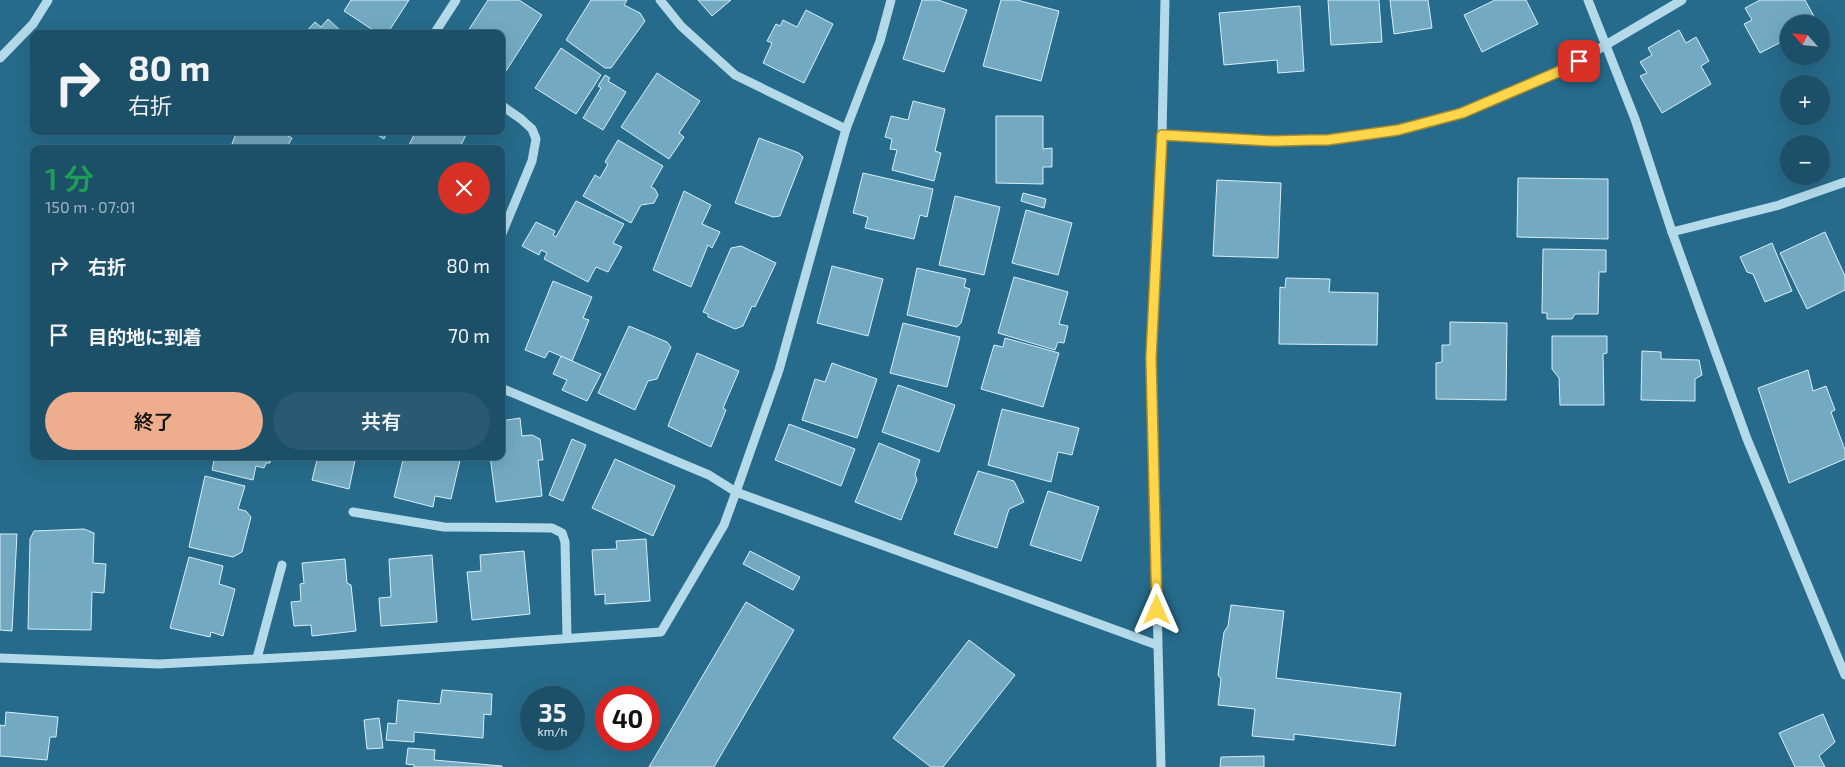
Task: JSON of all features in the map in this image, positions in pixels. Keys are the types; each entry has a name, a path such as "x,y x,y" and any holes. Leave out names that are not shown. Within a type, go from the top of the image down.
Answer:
{"street":[{"path":"0,58 33,24 48,0"},
{"path":"437,30 456,0"},
{"path":"660,0 680,26 735,75 846,129"},
{"path":"0,658 159,664 661,632 724,524 736,492 779,370 846,129 880,41 891,0"},
{"path":"1160,767 1157,556 1151,358 1162,135 1165,0"},
{"path":"1588,0 1635,119 1672,232 1747,439 1844,671"},
{"path":"1162,135 1274,141 1327,140 1398,130 1462,113 1565,69 1682,0"},
{"path":"505,108 521,118 532,129 536,139 532,161 505,226"},
{"path":"1672,232 1779,205 1845,182"},
{"path":"505,390 709,475 736,492 1157,645"},
{"path":"353,512 444,527 552,528 562,533 565,542 567,637"},
{"path":"257,658 282,565"}],"building":[{"path":"351,0 409,0 390,30 373,30 344,11"},
{"path":"488,0 519,0 542,15 506,71 505,30 469,30"},
{"path":"591,0 627,0 624,5 640,13 645,21 611,68 605,68 566,40"},
{"path":"698,0 731,0 712,16"},
{"path":"922,0 938,0 967,10 944,72 903,59"},
{"path":"1001,0 1017,0 1059,11 1041,81 983,66"},
{"path":"1328,0 1379,0 1382,42 1331,45"},
{"path":"1390,0 1428,0 1432,28 1394,34"},
{"path":"1495,0 1526,0 1538,24 1482,52 1464,15"},
{"path":"1760,0 1805,0 1813,15 1780,15 1780,43 1760,53 1744,24 1752,20 1745,8"},
{"path":"1300,6 1304,71 1278,73 1277,60 1224,65 1219,13"},
{"path":"806,10 833,24 804,83 763,63 772,43 767,41 776,24 780,26 783,20 797,27"},
{"path":"328,19 340,30 308,30 315,22 321,27"},
{"path":"1679,30 1686,43 1696,37 1709,61 1701,66 1711,84 1662,113 1640,76 1647,73 1640,62 1652,55 1648,48"},
{"path":"561,48 601,75 576,114 535,88"},
{"path":"657,73 700,101 679,133 684,137 669,159 621,127"},
{"path":"605,75 610,78 608,81 626,92 603,130 583,118 601,88 598,86"},
{"path":"913,101 945,109 935,151 941,153 934,181 892,170 897,150 890,149 892,139 885,137 891,116 908,120"},
{"path":"996,116 1043,116 1043,149 1052,148 1052,167 1043,167 1043,184 996,183"},
{"path":"235,135 286,135 292,138 288,145 232,145"},
{"path":"378,135 386,135 384,139"},
{"path":"414,135 466,135 461,145 409,145"},
{"path":"759,138 799,153 803,157 780,216 773,217 735,203"},
{"path":"618,140 663,166 651,187 655,189 658,195 654,203 641,205 631,223 583,196 595,175 600,178 608,164 605,162"},
{"path":"863,173 933,189 927,217 920,215 914,239 865,228 868,217 853,213"},
{"path":"1518,178 1608,179 1608,239 1517,237"},
{"path":"1217,180 1281,183 1278,258 1213,256"},
{"path":"684,191 711,205 702,224 720,232 712,248 708,245 691,287 653,270"},
{"path":"1023,193 1046,199 1044,208 1021,201"},
{"path":"955,196 1000,207 984,275 939,265"},
{"path":"576,201 624,224 613,243 622,247 608,272 596,267 588,282 544,259 547,253 541,250 539,255 522,246 536,222 555,231 553,235 556,237"},
{"path":"1026,210 1072,223 1058,275 1012,263"},
{"path":"1825,232 1845,276 1845,290 1807,309 1780,253"},
{"path":"1772,243 1792,291 1765,302 1753,274 1747,272 1740,257"},
{"path":"741,246 776,263 755,307 752,306 743,326 735,329 708,317 708,314 703,312 731,248"},
{"path":"1543,249 1606,250 1606,272 1599,272 1598,314 1575,314 1572,319 1547,319 1547,313 1542,313"},
{"path":"832,266 883,279 868,336 817,323"},
{"path":"917,268 966,279 964,287 970,289 961,323 957,327 907,315"},
{"path":"1014,277 1068,292 1059,324 1068,326 1064,343 1058,342 1055,350 998,333"},
{"path":"1286,278 1330,279 1329,292 1378,293 1377,345 1279,344 1280,287 1285,288"},
{"path":"553,281 592,297 583,318 589,320 572,361 549,351 545,358 525,350"},
{"path":"1450,322 1507,323 1506,400 1436,399 1436,363 1442,362 1442,345 1450,345"},
{"path":"903,323 960,337 947,387 890,373"},
{"path":"629,326 667,342 671,347 657,379 648,381 635,410 598,393"},
{"path":"1552,336 1607,336 1607,353 1603,354 1604,405 1560,405 1559,378 1552,369"},
{"path":"1005,338 1059,353 1043,407 981,389 994,345 1003,347"},
{"path":"1642,351 1661,352 1661,359 1699,360 1702,375 1695,379 1695,401 1641,400"},
{"path":"697,353 739,371 723,408 726,410 711,447 668,426"},
{"path":"561,356 601,374 587,401 562,390 567,380 553,374"},
{"path":"832,363 877,379 857,438 802,420 815,379 825,382"},
{"path":"1808,370 1813,391 1826,386 1835,410 1831,412 1845,450 1845,459 1789,483 1758,388"},
{"path":"898,385 955,405 939,452 882,432"},
{"path":"1002,409 1079,428 1072,455 1058,452 1051,482 988,465"},
{"path":"520,418 522,436 532,435 540,439 543,460 538,460 542,496 496,502 491,460 505,460 505,420"},
{"path":"789,424 855,449 841,486 775,460"},
{"path":"572,439 586,445 563,501 549,495"},
{"path":"879,443 920,460 915,474 917,480 901,520 855,502"},
{"path":"615,459 675,486 653,536 592,508"},
{"path":"214,460 270,460 270,463 266,463 264,468 256,466 253,480 212,470"},
{"path":"317,460 355,460 349,489 312,480"},
{"path":"403,460 460,460 451,499 435,496 433,507 394,497"},
{"path":"978,471 1014,481 1024,502 1009,509 997,548 954,534"},
{"path":"205,476 245,486 238,509 246,511 251,517 242,552 233,557 189,547"},
{"path":"1048,491 1099,507 1081,561 1030,545"},
{"path":"84,529 94,533 93,563 106,564 104,593 92,592 91,630 28,629 30,539 34,531"},
{"path":"0,534 17,534 12,631 0,630"},
{"path":"646,539 650,601 605,604 605,594 595,595 592,550 617,549 616,541"},
{"path":"524,551 530,614 472,620 467,572 481,571 480,555"},
{"path":"750,551 800,577 793,590 743,564"},
{"path":"432,555 437,622 381,626 379,598 391,597 389,559"},
{"path":"189,557 223,566 219,584 235,589 223,636 211,632 210,637 170,628"},
{"path":"345,559 347,583 351,585 356,631 312,636 311,625 294,626 291,602 301,601 300,584 304,583 302,563"},
{"path":"746,602 794,630 714,767 649,767"},
{"path":"1231,605 1284,611 1276,678 1401,693 1395,746 1294,734 1294,740 1252,736 1255,709 1218,705 1221,679 1218,675 1224,632 1228,626"},
{"path":"969,640 1015,675 943,767 931,767 893,738"},
{"path":"442,690 492,694 491,715 484,714 483,738 414,732 414,742 386,740 388,723 396,724 398,700 440,704"},
{"path":"6,712 58,717 56,737 50,737 47,760 0,756 0,725 5,726"},
{"path":"1823,714 1835,742 1819,756 1825,767 1795,767 1779,733"},
{"path":"379,718 383,748 367,749 364,720"},
{"path":"408,748 435,750 434,760 502,767 414,767 414,765 406,764"},
{"path":"1264,756 1264,767 1220,767 1221,757"}],"route":[{"path":"1157,610 1151,358 1162,135 1274,141 1327,140 1398,130 1462,113 1565,69 1579,61"}]}
